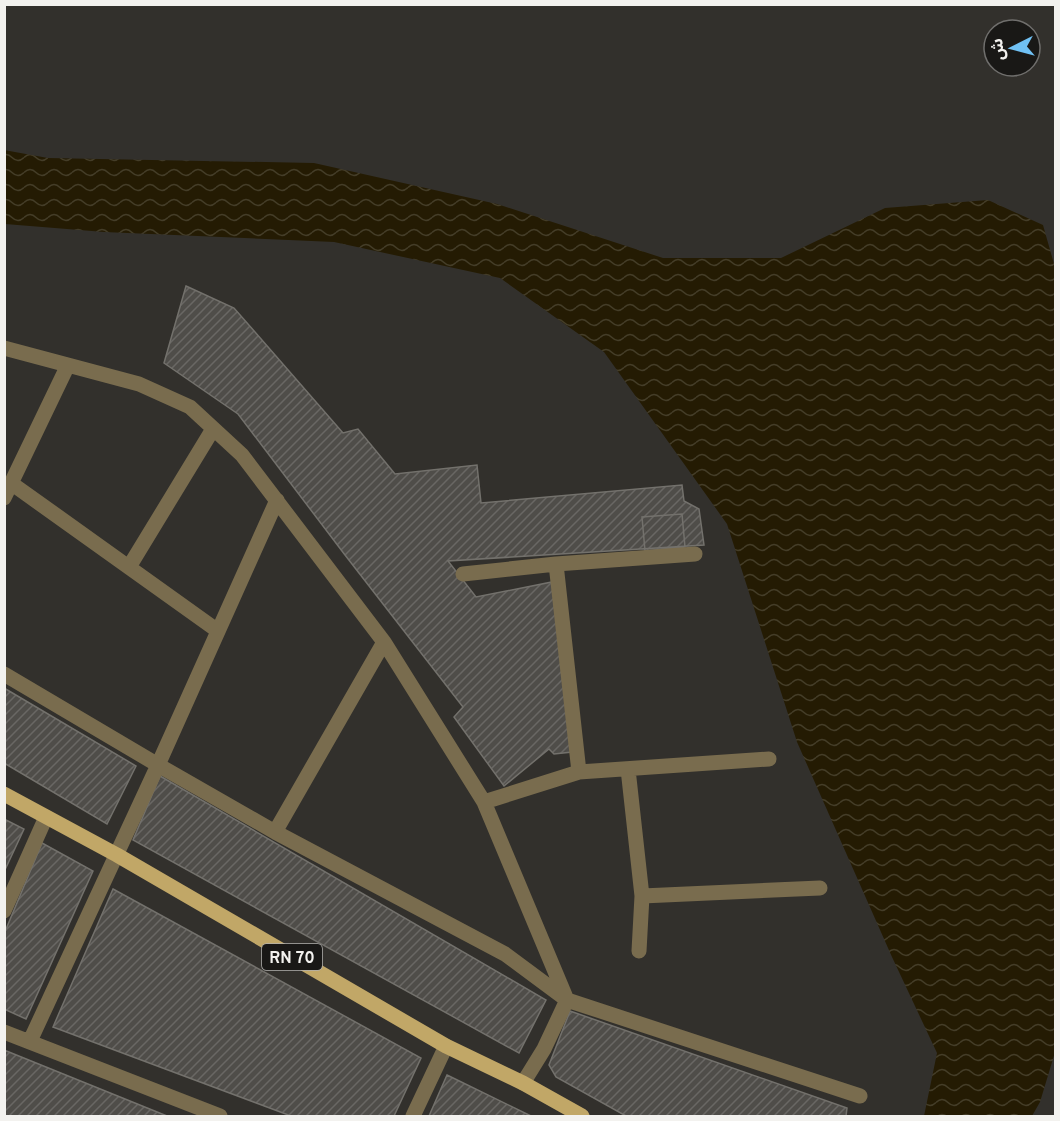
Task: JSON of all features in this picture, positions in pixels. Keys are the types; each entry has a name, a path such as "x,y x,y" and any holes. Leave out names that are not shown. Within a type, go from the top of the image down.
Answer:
{"main road":[{"name":"RN 70","path":"4,794 117,855 446,1046 523,1083 582,1116"}],"street":[{"path":"4,348 139,384 190,407 242,455 384,642 484,802 567,1000 544,1049 523,1083"},
{"path":"4,498 68,365"},
{"path":"129,567 213,429"},
{"path":"11,483 218,631"},
{"path":"30,1041 117,855 277,500"},
{"path":"463,574 556,564 695,554"},
{"path":"556,564 579,772"},
{"path":"275,832 384,642"},
{"path":"4,674 275,832 505,954 567,1000 860,1096"},
{"path":"484,802 579,772 769,759"},
{"path":"628,769 642,896 639,951"},
{"path":"4,911 46,817"},
{"path":"642,896 820,888"},
{"path":"4,1032 220,1116"},
{"path":"413,1116 446,1046"}],"water":[{"path":"4,150 48,158 314,163 497,204 663,258 781,258 885,208 988,200 1043,225 1056,271 1056,1049 1040,1102 1032,1116 924,1116 937,1053 797,742 727,524 604,352 500,278 334,242 104,232 5,224"}],"building":[{"path":"186,286 234,308 343,433 358,429 395,474 477,465 481,503 682,485 684,501 699,509 704,545 448,561 476,597 552,582 572,752 554,754 549,749 504,786 454,717 463,707 238,414 164,363"},
{"path":"682,514 685,547 645,551 642,517"},
{"path":"4,688 136,766 107,824 4,763"},
{"path":"160,776 546,1000 519,1053 133,840"},
{"path":"4,819 24,829 4,872"},
{"path":"42,843 93,871 26,1019 4,1009 4,934"},
{"path":"113,889 421,1058 394,1116 291,1116 53,1027"},
{"path":"570,1011 847,1108 846,1116 626,1116 556,1077 549,1065"},
{"path":"4,1050 167,1116 4,1116"},
{"path":"447,1075 531,1116 429,1116"}]}
